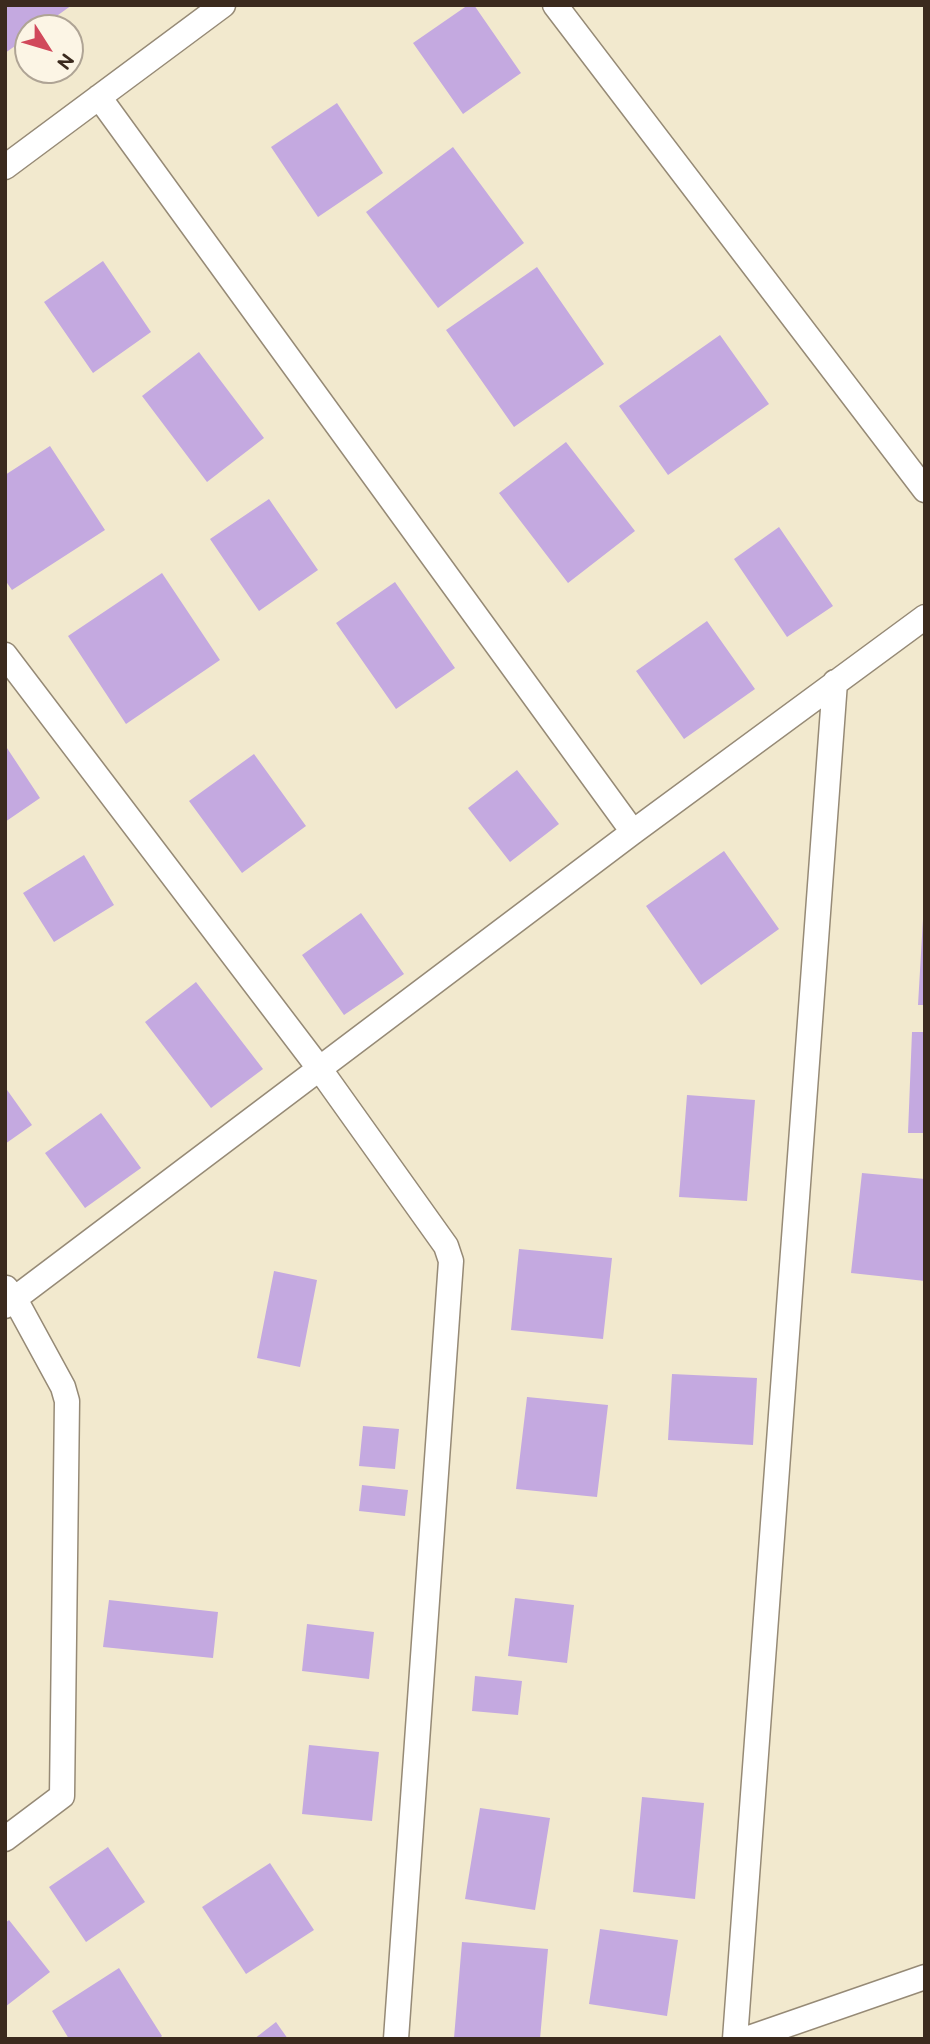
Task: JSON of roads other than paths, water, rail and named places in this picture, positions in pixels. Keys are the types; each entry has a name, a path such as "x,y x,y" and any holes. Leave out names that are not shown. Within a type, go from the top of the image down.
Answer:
{"street":[{"path":"5,167 223,5"},
{"path":"555,5 925,490"},
{"path":"99,97 633,832"},
{"path":"5,1839 62,1796 68,1401 63,1387 8,1297 925,617"},
{"path":"5,655 319,1068 446,1245 451,1261 396,2039"},
{"path":"735,2039 835,682"},
{"path":"746,2039 925,1977"}]}
